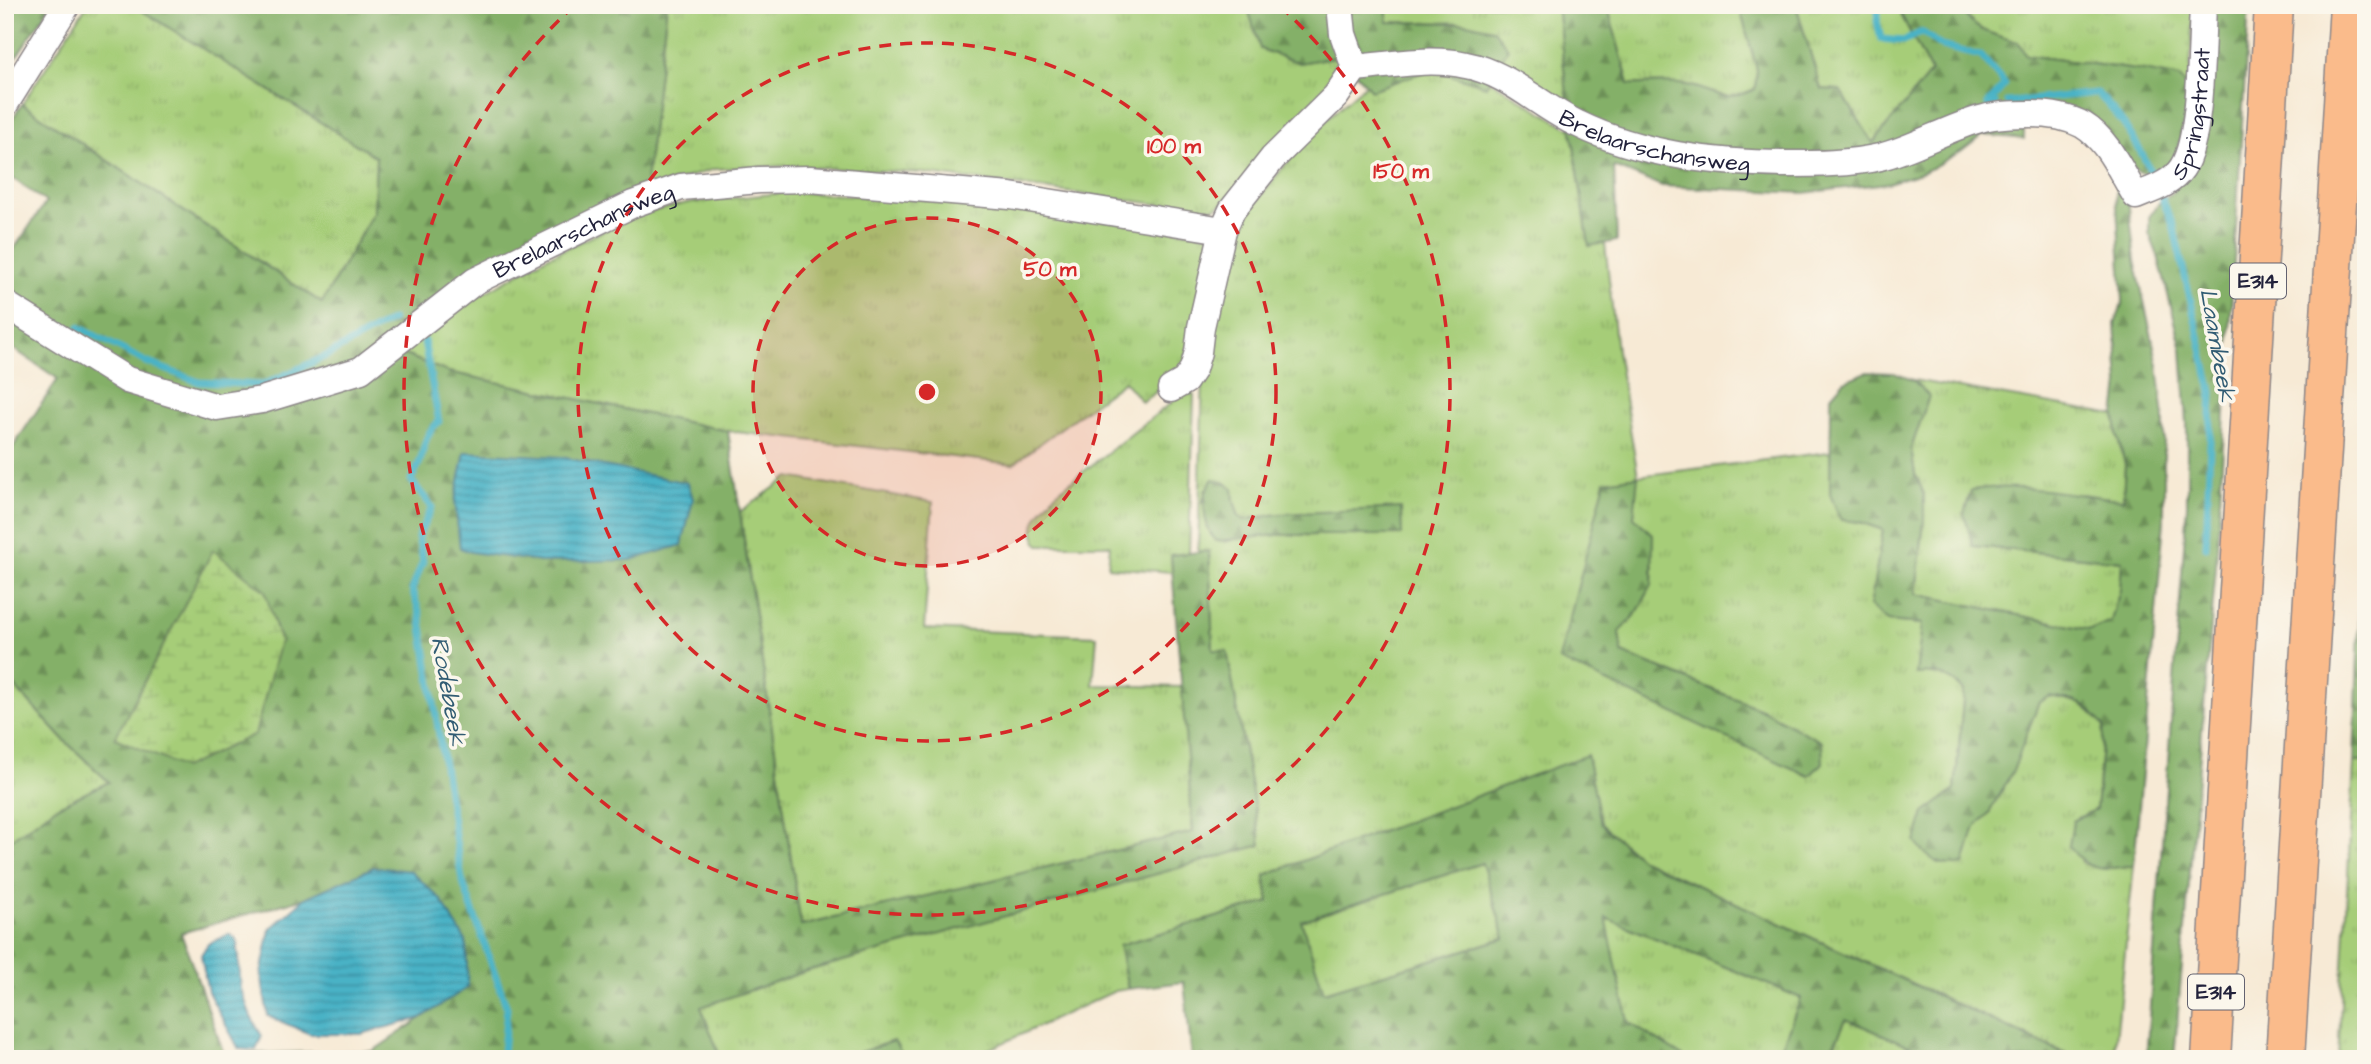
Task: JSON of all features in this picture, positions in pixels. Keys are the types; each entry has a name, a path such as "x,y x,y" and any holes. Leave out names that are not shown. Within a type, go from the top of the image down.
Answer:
{"highway":[{"name":"E314","path":"2211,1059 2274,5"},
{"path":"2285,1059 2349,5"}],"street":[{"path":"5,104 67,5"},
{"path":"1171,389 1185,380 1193,369 1223,230 1232,210 1273,158 1336,96 1355,68 1343,34 1340,5"},
{"name":"Springstraat","path":"2136,197 2166,184 2182,168 2189,152 2196,128 2203,5"},
{"name":"Brelaarschansweg","path":"1355,68 1419,62 1465,64 1497,74 1576,123 1601,135 1644,148 1704,160 1783,164 1877,158 1985,117 2042,114 2082,124 2102,140 2136,197"},
{"name":"Brelaarschansweg","path":"5,303 127,380 217,407 262,400 361,370 475,281 633,204 681,187 759,180 810,179 1010,196 1223,230"}],"green space":[{"path":"5,5 51,5 5,74"},
{"path":"87,5 133,5 376,157 374,211 322,303 22,104"},
{"path":"133,5 667,5 645,190 379,345 448,372 728,431 801,926 1193,832 1171,555 1209,551 1213,650 1227,651 1261,845 807,971 701,1007 721,1059 5,1059 5,844 56,807 109,782 64,740 5,676 5,459 58,379 5,343 5,262 46,202 5,173 5,129 22,104 322,303 374,211 376,157","holes":["374,867 467,987 373,1051 224,1054 181,933 305,898"]},
{"path":"667,5 1247,5 1261,49 1300,63 1333,57 1346,63 1225,202 1214,208 1165,205 922,173 785,166 715,169 645,190"},
{"path":"1247,5 1386,5 1388,22 1467,23 1493,29 1508,48 1486,86 1432,69 1371,90 1346,63 1334,57 1300,63 1260,49"},
{"path":"1386,5 1557,5 1569,112 1495,71 1467,23 1388,22"},
{"path":"1557,5 1607,5 1629,84 1680,84 1733,96 1755,89 1757,70 1739,5 1796,5 1821,89 1840,90 1873,143 1931,72 1896,5 1960,5 1970,21 1984,31 2018,42 2026,55 2180,78 2189,88 2191,96 2174,162 2163,171 2148,174 2137,171 2095,121 2024,127 2024,139 1983,135 1962,151 1924,172 1888,183 1804,193 1662,186 1614,167 1617,241 1589,246 1569,112"},
{"path":"1607,5 1739,5 1757,70 1755,89 1743,94 1724,96 1680,84 1629,84"},
{"path":"1796,5 1896,5 1931,72 1873,143 1840,90 1821,89"},
{"path":"1960,5 2194,5 2189,88 2144,71 2026,55 2018,42 1984,31 1970,21"},
{"path":"2213,5 2249,5 2216,567 2174,1059 2146,1059 2187,505 2187,423 2182,349 2158,256 2149,233 2149,217 2159,203 2173,192"},
{"path":"1432,69 1489,80 1572,130 1589,245 1605,243 1617,351 1638,476 1830,452 1830,494 1841,519 1883,530 1887,621 1922,624 1925,673 1949,677 1964,690 1955,790 1943,798 1964,864 1974,829 1989,813 2012,771 2038,704 2048,696 2074,701 2092,713 2104,727 2096,809 2073,821 2081,863 2104,869 2134,865 2114,1059 2068,1059 2069,1055 1642,860 1601,824 1587,756 1265,875 1269,902 1120,945 1128,989 1115,991 968,1059 905,1059 893,1041 840,1059 721,1059 700,1007 807,971 1261,845 1227,651 1213,651 1209,551 1198,552 1203,375 1226,261 1248,212 1286,164 1330,116 1366,84 1372,89","holes":["1637,477 1634,517 1653,566 1652,585 1638,611 1619,633 1622,653 1763,710 1821,742 1559,660","1206,488 1233,488 1239,517 1244,520 1278,514 1401,535 1277,535 1243,537 1225,542 1211,535 1203,500"]},
{"path":"2127,190 2135,260 2158,365 2164,418 2164,521 2134,865 2105,869 2090,866 2069,846 2073,821 2096,809 2104,727 2081,704 2049,696 2038,704 2013,771 1989,813 1974,829 1964,864 1942,864 1925,854 1915,842 1924,813 1955,790 1964,690 1942,676 1916,674 1922,624 1887,621 1870,606 1883,530 1860,522 1841,520 1830,494 1831,396 1844,381 1867,372 1894,373 1913,380 1929,396 1911,449 1915,474 1924,494 1916,594 2090,630 2111,621 2120,590 2122,561 1973,546 1964,514 1971,490 1990,488 2028,489 2123,499 2125,464 2115,415 2119,384 2115,324 2123,301 2116,191"},
{"path":"791,192 978,202 1211,235 1184,372 1142,402 1124,381 1013,464 728,431 448,372 398,352 451,312 547,257 637,215 687,203"},
{"path":"1913,380 2115,415 2125,464 2123,500 2082,494 1974,546 2122,561 2120,590 2111,621 2090,630 1916,594 1924,494 1915,474 1911,449 1929,396"},
{"path":"1186,391 1194,396 1189,553 1171,555 1172,572 1108,567 1110,545 1039,545 1035,538 1034,524 1055,494"},
{"path":"2366,432 2366,762 2354,762"},
{"path":"1638,476 1634,517 1653,535 1652,585 1638,611 1619,633 1622,653 1763,710 1822,742 1823,763 1809,776 1559,660 1605,481"},
{"path":"789,477 933,502 924,629 1097,636 1093,685 1182,687 1193,832 801,926 740,512"},
{"path":"1213,479 1233,488 1239,517 1244,520 1278,514 1401,508 1402,535 1277,535 1216,541 1208,527 1204,510 1206,493"},
{"path":"213,550 265,591 280,641 255,734 184,768 115,738"},
{"path":"5,676 64,740 109,782 56,807 5,844"},
{"path":"1587,755 1601,824 1642,860 2069,1056 2068,1059 1940,1059 1846,1019 1828,1059 1777,1059 1801,998 1606,918 1628,1022 1687,1059 1546,1059 1539,1056 1515,1059 1192,1059 1184,982 1128,989 1119,945 1269,902 1265,875","holes":["1482,863 1505,938 1324,992 1301,921"]},
{"path":"2354,762 2366,762 2366,1059 2338,1059"},
{"path":"1482,863 1505,938 1324,992 1301,921"},
{"path":"1605,917 1801,998 1777,1059 1687,1059 1628,1022"},
{"path":"1846,1019 1940,1059 1828,1059"},
{"path":"894,1041 905,1059 840,1059"}],"water":[{"path":"465,452 561,457 688,483 693,499 682,545 631,560 541,562 460,548 455,501"},
{"path":"374,867 411,871 441,900 466,941 468,987 421,1018 361,1034 310,1034 268,1016 261,974 270,929 305,898"},
{"path":"229,934 237,939 241,989 251,1017 262,1036 256,1050 239,1049 208,992 201,955 208,944"}],"waterway":[{"name":"Laambeek","path":"1879,5 1877,21 1881,39 1904,41 1922,32 1941,46 1981,56 2005,84 1988,104 1995,103"},
{"name":"Laambeek","path":"2007,102 2097,93 2130,133 2154,179"},
{"name":"Laambeek","path":"2161,196 2173,225 2212,392 2206,547"},
{"path":"79,327 146,362 199,382 263,385 324,357 392,320"},
{"name":"Rodebeek","path":"424,341 439,422 428,436 411,480 432,507 418,537 423,561 412,590 420,614 462,880 507,1008 503,1053 500,1059"},
{"name":"Laambeek","path":"2361,562 2366,563"}]}
